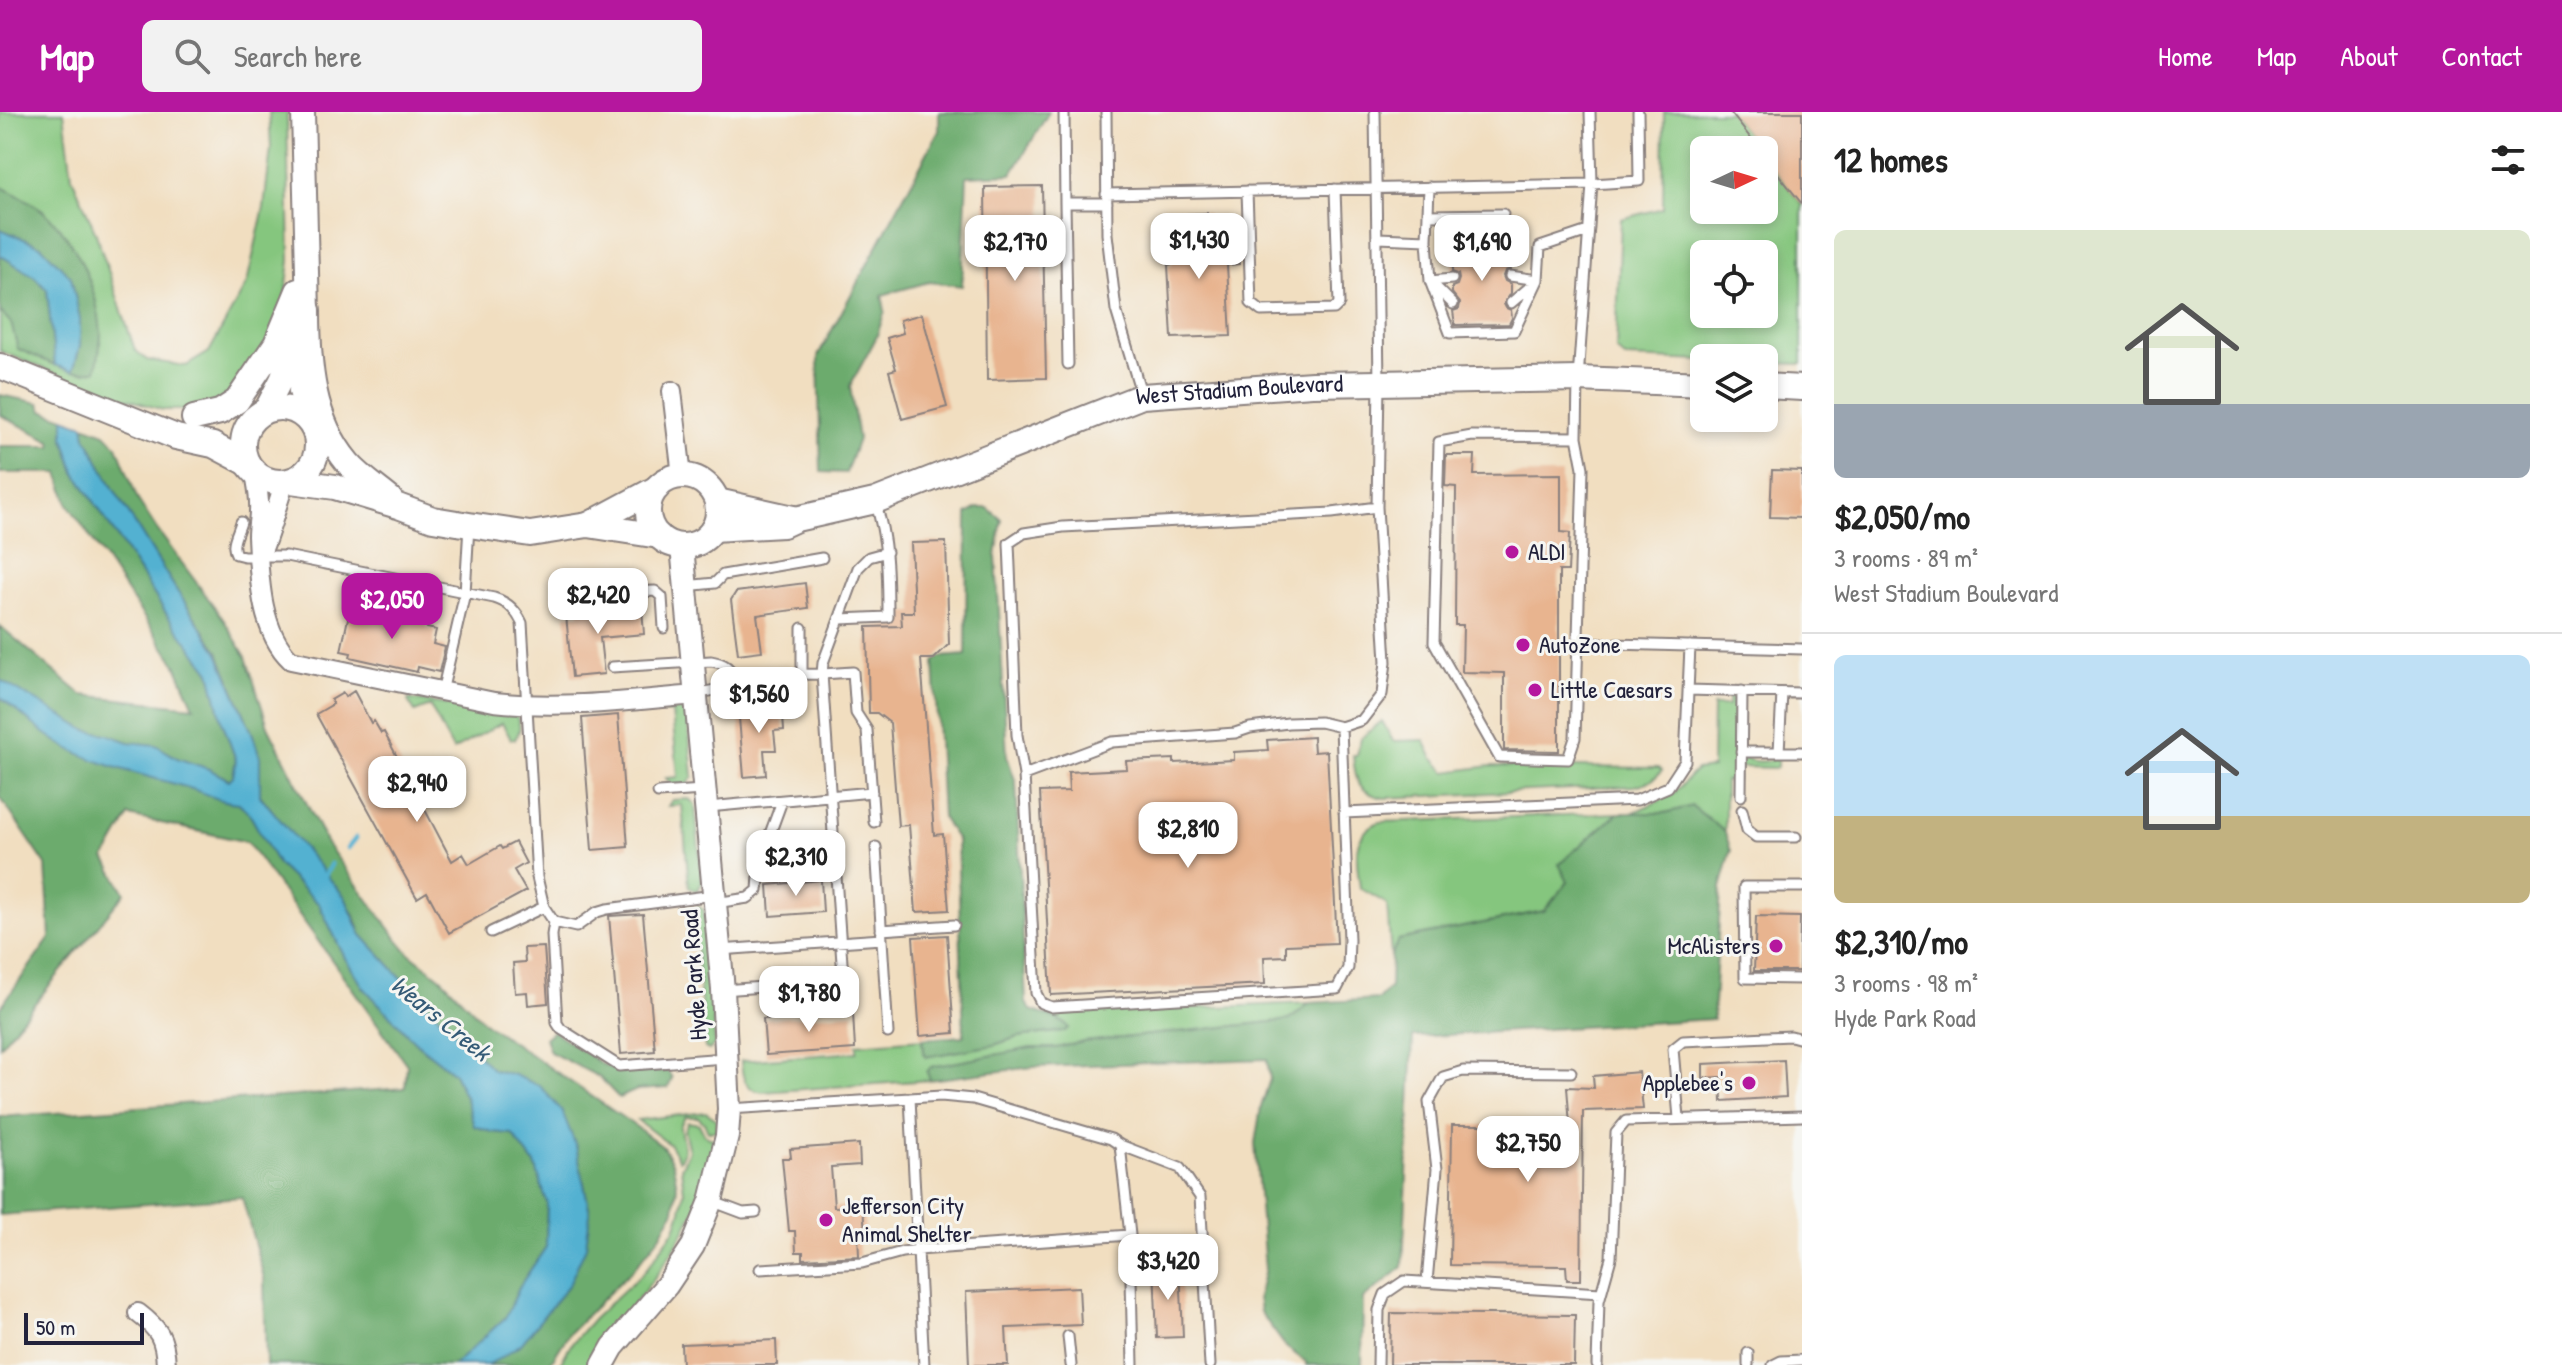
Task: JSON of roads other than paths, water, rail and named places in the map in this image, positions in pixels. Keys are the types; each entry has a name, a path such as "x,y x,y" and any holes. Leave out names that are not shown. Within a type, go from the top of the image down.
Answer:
{"main road":[{"path":"194,418 220,412 237,401 303,301"},
{"path":"303,301 312,383 330,435 350,465 398,506"},
{"path":"0,366 176,437 213,445 272,482 323,485 433,519 530,534 588,525 659,536"},
{"name":"West Stadium Boulevard","path":"713,529 783,525 796,519 875,501 1142,396 1312,384 1578,379 1690,383"},
{"path":"1778,387 1802,388"},
{"path":"124,416 162,419 260,414 285,408 295,411 310,423 317,449 309,469 288,482"},
{"path":"251,468 243,451 243,438 248,426 260,414"},
{"path":"317,449 342,475 398,506"},
{"path":"588,525 668,480 682,476 696,479 709,488 717,501 718,517 713,529 694,545 669,544 651,526 648,513 650,500 657,488"},
{"name":"West Stadium Boulevard","path":"717,501 796,519"}],"street":[{"path":"303,112 307,228 299,383 310,423"},
{"path":"260,414 282,378 303,301"},
{"path":"672,391 682,476"},
{"path":"251,468 259,501 257,533 262,591 268,617 283,653 291,660 494,702 527,705 569,705 695,695"},
{"path":"259,556 273,513 288,482"},
{"name":"Hyde Park Road","path":"603,1365 613,1347 667,1285 693,1246 711,1201 727,1136 729,1109 723,990 682,546"},
{"path":"138,1313 158,1328 166,1365"}],"lane":[{"path":"1064,112 1068,364"},
{"path":"1106,112 1107,234 1116,310 1142,396"},
{"path":"1024,775 1112,742 1235,733 1288,723 1320,722 1341,727 1362,720 1382,694 1386,662 1377,507 1379,383 1375,112"},
{"path":"1577,437 1472,436 1439,442 1434,642 1499,757 1568,759 1575,738 1583,468 1577,437 1578,379 1592,184 1590,112"},
{"path":"1065,203 1247,191 1639,181 1638,112"},
{"path":"1429,187 1427,240 1430,281 1450,333 1514,331 1538,280 1540,247 1588,231"},
{"path":"1247,191 1251,303 1261,311 1334,309 1339,304 1335,189"},
{"path":"1428,215 1503,214"},
{"path":"1378,238 1427,240"},
{"path":"1510,276 1538,280"},
{"path":"1430,281 1452,279"},
{"path":"1511,303 1538,280"},
{"path":"1430,281 1453,304"},
{"path":"840,619 888,617 887,552 875,501"},
{"path":"1341,727 1349,940 1348,968 1337,989 1052,1007 1041,1003 1036,993 1024,775 1017,735 1009,543 1024,533 1063,527 1332,513 1377,507"},
{"path":"241,522 233,549 236,554 286,556 504,601 518,614 522,623 537,877 544,907 554,922 557,1023 561,1029 619,1066 726,1058"},
{"path":"442,692 465,593 469,525"},
{"path":"723,990 840,981 843,977 823,663 858,568 869,557 887,552"},
{"path":"662,597 715,583 723,575 822,558"},
{"path":"568,594 655,591 662,597 664,628"},
{"path":"802,628 802,674"},
{"path":"1577,643 1802,649"},
{"path":"1344,813 1637,800 1668,787 1685,761 1690,646"},
{"path":"612,667 711,661 723,664 733,675"},
{"path":"733,675 853,672 856,713 867,730 874,822"},
{"path":"695,695 725,688 733,675"},
{"path":"1688,690 1802,693"},
{"path":"1741,796 1742,691"},
{"path":"1779,752 1782,693"},
{"path":"1741,752 1802,752"},
{"path":"658,793 704,799 782,801 872,792"},
{"path":"554,922 576,927 597,912 607,909 714,899 742,900 755,895 760,883 760,861 782,801"},
{"path":"1742,810 1747,830 1756,837 1796,837"},
{"path":"876,847 888,1033"},
{"path":"760,861 835,857"},
{"path":"1802,887 1744,887 1745,978 1802,979"},
{"path":"491,932 544,907"},
{"path":"719,950 841,941 954,925"},
{"path":"1679,1118 1673,1049 1683,1041 1791,1036 1802,1039"},
{"path":"1427,1282 1437,1169 1429,1102 1443,1077 1463,1071 1571,1072"},
{"path":"729,1109 941,1096 973,1099 1098,1135 1180,1168 1200,1197 1210,1365"},
{"path":"910,1098 924,1365"},
{"path":"1597,1365 1601,1293 1611,1258 1616,1133 1626,1121 1802,1116"},
{"path":"1120,1145 1130,1235 1133,1365"},
{"path":"711,1201 743,1213 756,1212"},
{"path":"760,1269 862,1263 918,1250 1130,1235"},
{"path":"1378,1365 1379,1310 1385,1294 1404,1281 1601,1293"},
{"path":"1068,1336 1071,1365"},
{"path":"1748,1353 1748,1365"},
{"path":"1773,1365 1781,1361 1802,1360"}],"water":[{"path":"0,229 41,246 71,277 80,319 80,346 73,371 55,365 47,290 35,277 0,255"},
{"path":"64,418 84,425 86,437 113,488 217,651 260,757 260,796 345,897 361,934 419,997 493,1070 540,1086 562,1111 576,1146 590,1213 586,1247 569,1284 522,1343 487,1365 454,1365 506,1317 521,1284 546,1247 547,1203 535,1164 512,1134 474,1126 454,1073 416,1043 364,988 345,958 319,904 278,865 249,813 239,803 89,758 51,738 0,697 0,680 86,730 129,742 156,745 177,758 229,780 233,776 236,760 210,672 168,616 75,472 64,438"}],"waterway":[{"path":"348,848 356,838"},
{"path":"324,877 331,864"}],"place":[{"name":"ALDI","path":"1512,552"},
{"name":"AutoZone","path":"1523,645"},
{"name":"Little Caesars","path":"1535,690"},
{"name":"McAlisters","path":"1776,946"},
{"name":"Applebee's","path":"1749,1083"},
{"name":"Jefferson City Animal Shelter","path":"826,1220"}],"water label":[{"name":"Wears Creek","path":"441,1018"}]}
